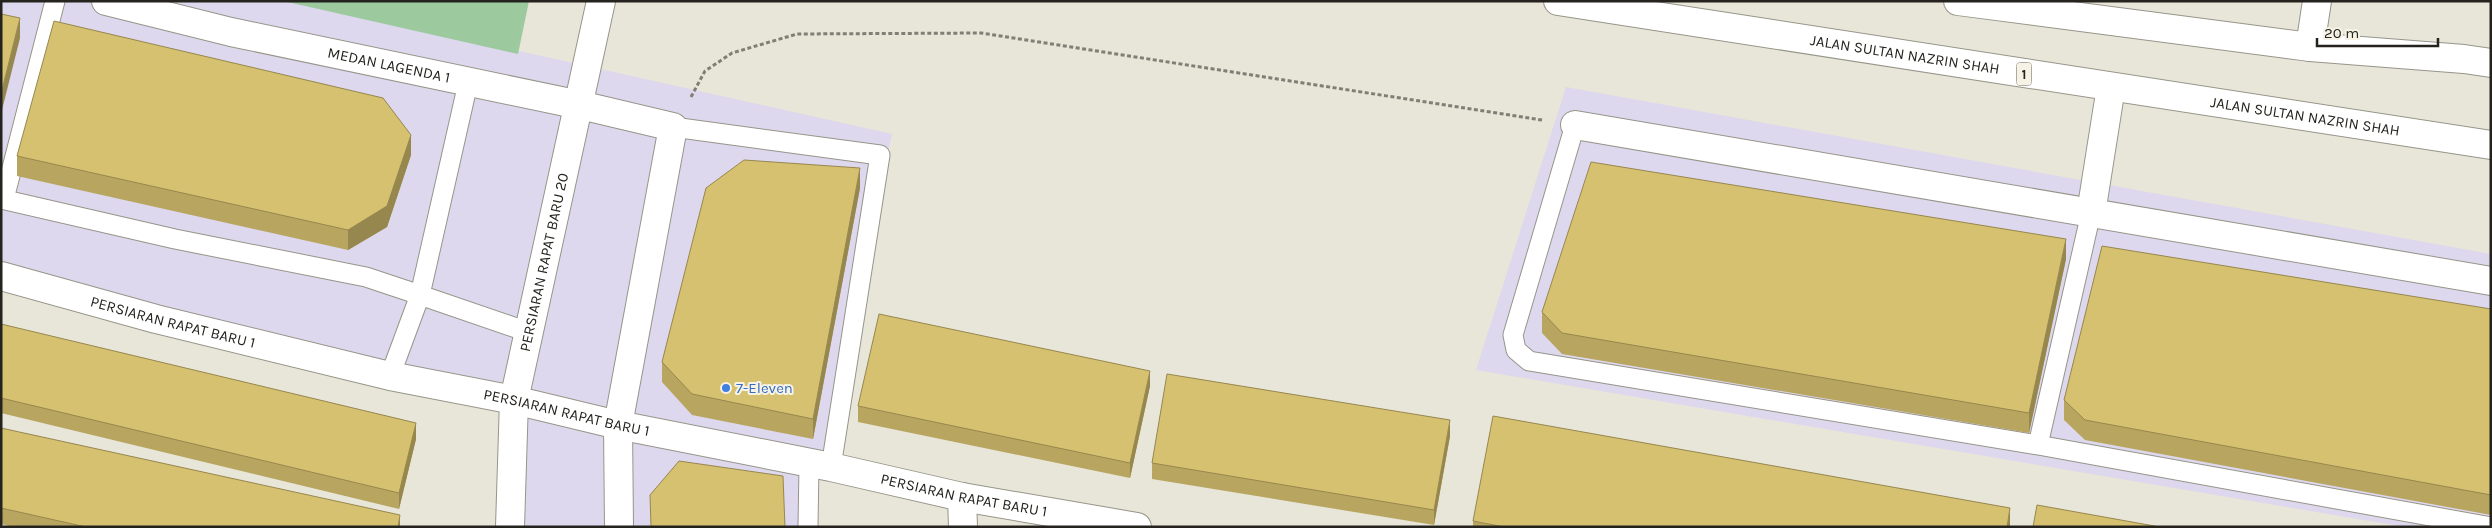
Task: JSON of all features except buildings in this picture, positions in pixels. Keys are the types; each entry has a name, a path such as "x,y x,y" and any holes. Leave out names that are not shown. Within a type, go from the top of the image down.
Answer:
{"main road":[{"name":"MEDAN LAGENDA 1","path":"106,1 231,32 580,105 673,127"},
{"name":"PERSIARAN RAPAT BARU 20","path":"510,527 514,400 580,105 601,1"},
{"name":"JALAN SULTAN NAZRIN SHAH","path":"1558,1 2111,88 2491,145"},
{"path":"1958,1 2310,47 2464,59 2491,63"},
{"path":"2310,47 2317,1"},
{"path":"2090,213 2111,88"},
{"path":"1575,124 2491,281"},
{"path":"619,527 618,426 673,127"},
{"name":"PERSIARAN RAPAT BARU 1","path":"1,276 156,319 390,376 514,400 618,426 820,466 962,497 1136,527"},
{"path":"962,497 963,527"}],"lane":[{"path":"55,1 3,199 175,239 366,278 528,332"},
{"path":"390,376 420,295 468,83"},
{"path":"1575,124 1513,335 1516,350 1529,360 2038,445 2491,527"},
{"path":"673,127 880,156 808,527"},
{"path":"2038,445 2090,213"}],"path":[{"path":"673,127 706,71 732,53 797,34 981,33 1575,124"}],"shaded area":[{"path":"1,1 295,1 892,134 812,506 812,527 515,527 519,408 1,276"},
{"path":"1566,87 2491,254 2491,527 2405,527 1476,370"}],"green space":[{"path":"283,1 529,1 518,54"}],"place":[{"name":"7-Eleven","path":"726,388"}]}
